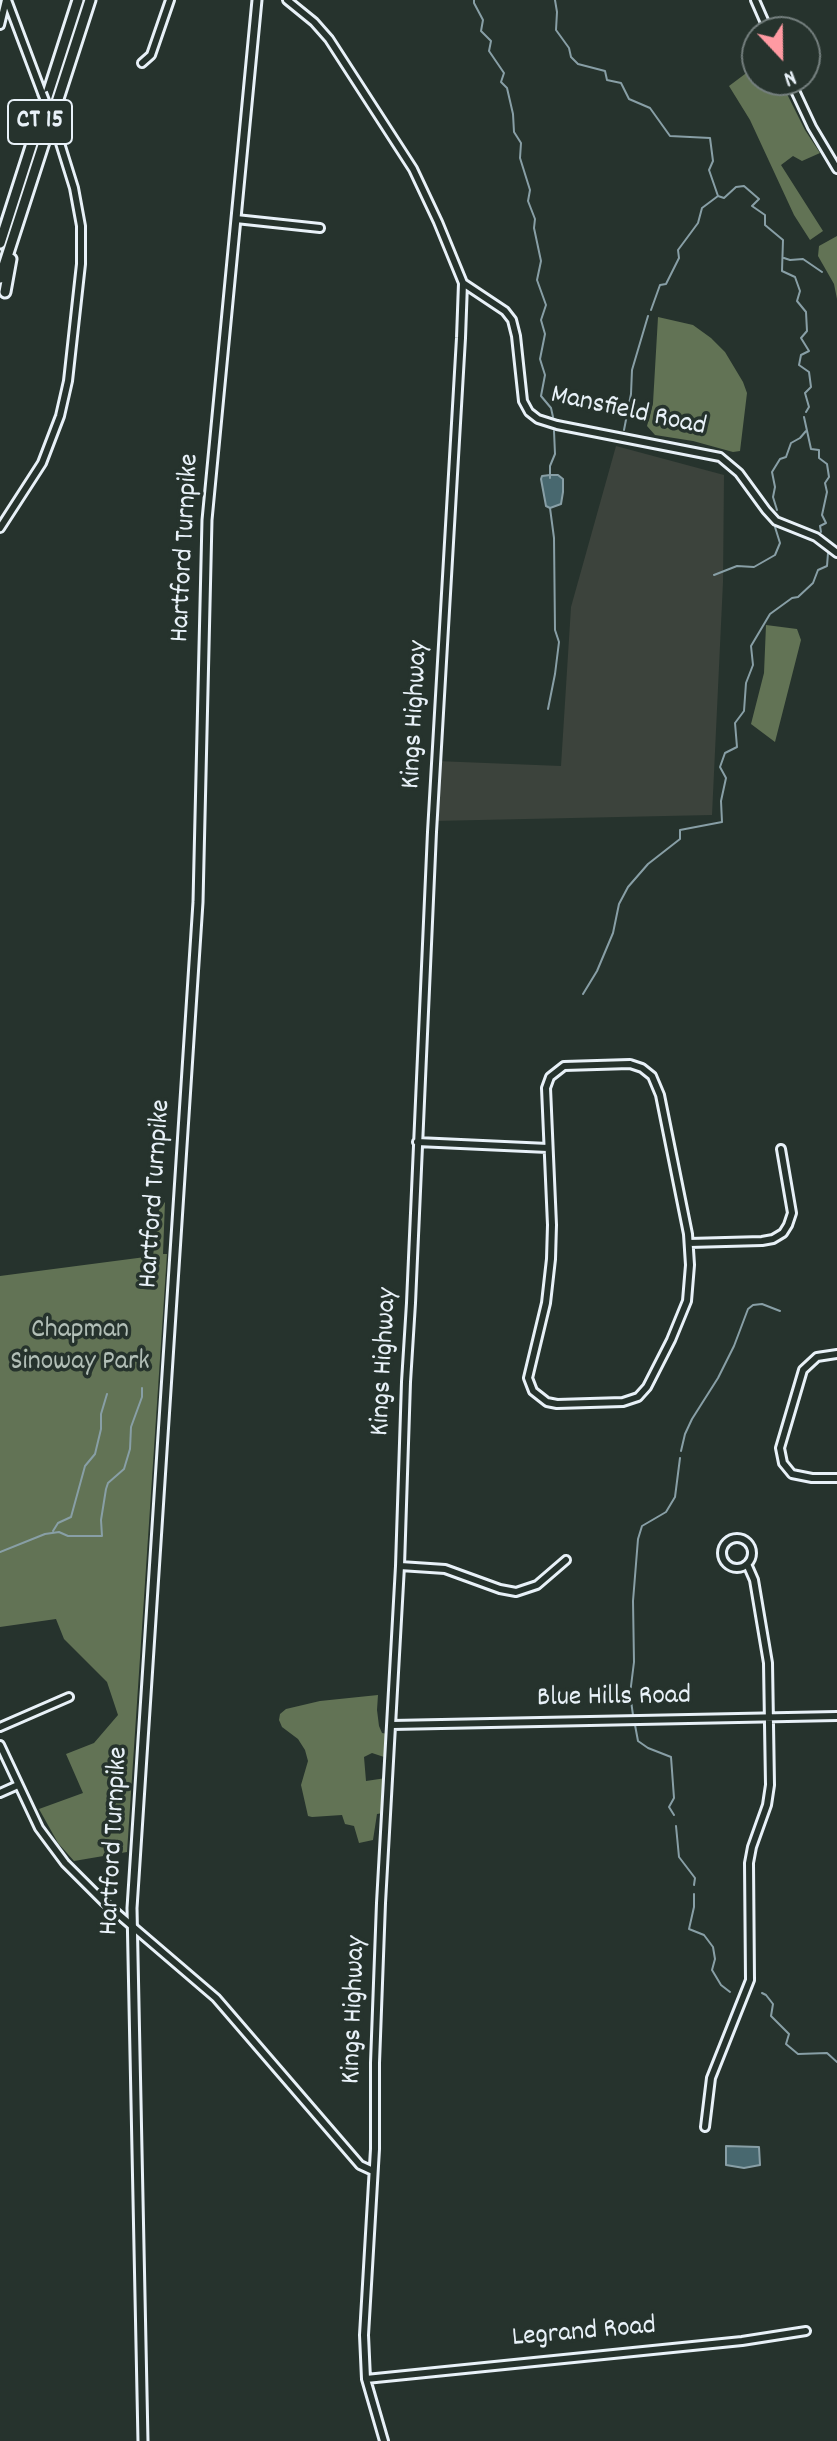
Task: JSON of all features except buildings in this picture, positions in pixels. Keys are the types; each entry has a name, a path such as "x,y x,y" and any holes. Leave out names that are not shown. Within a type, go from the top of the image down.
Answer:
{"highway":[{"name":"CT 15","path":"0,243 78,0"},
{"name":"CT 15","path":"0,278 90,0"},
{"path":"5,292 17,227"}],"main road":[{"name":"Hartford Turnpike","path":"143,2441 131,1924 198,902 207,520 257,0"}],"street":[{"path":"0,25 7,0"},
{"path":"0,528 42,463 60,416 68,381 81,264 81,226 74,188 55,127 7,0"},
{"path":"142,63 151,55 170,0"},
{"path":"287,0 329,39 413,169 463,283"},
{"path":"797,96 837,169"},
{"path":"236,219 320,228"},
{"name":"Mansfield Road","path":"463,283 512,320 523,401 529,412 538,419 720,457 733,466 776,521 816,537 837,553"},
{"name":"Kings Highway","path":"384,2441 366,2379 364,2335 417,1142 463,283"},
{"path":"630,1064 652,1076 658,1088 689,1243 690,1279 685,1307 671,1340 644,1392 632,1400 557,1404 539,1398 531,1388 528,1378 546,1303 551,1259 548,1148 545,1093 548,1080 564,1066 630,1064"},
{"path":"417,1142 548,1148"},
{"path":"689,1243 762,1241 783,1233 792,1213 781,1149"},
{"path":"837,1354 817,1357 803,1370 780,1448 783,1463 792,1474 837,1478"},
{"path":"705,2127 711,2078 750,1980 749,1874 752,1847 769,1795 768,1663 754,1580 747,1564 752,1551 748,1542 734,1539 725,1544 723,1558 729,1566 738,1568 747,1564"},
{"path":"400,1566 445,1569 516,1592 537,1585 566,1560"},
{"path":"0,1727 69,1697"},
{"name":"Blue Hills Road","path":"392,1725 837,1716"},
{"path":"0,1745 39,1828 53,1849 104,1902 216,1998 360,2165 373,2171"},
{"path":"0,1793 18,1785"},
{"name":"Legrand Road","path":"366,2379 742,2341 806,2331"}],"shaded area":[{"path":"616,446 724,475 723,582 712,815 433,821 436,761 561,766 571,607"}],"green space":[{"path":"741,77 741,96 788,96 820,153 802,161 793,156 781,165 823,231 810,240 794,215 750,120 729,86"},
{"path":"837,236 837,299 834,284 818,256 819,246"},
{"path":"658,317 693,325 725,352 747,393 740,451 655,435 647,426 653,403"},
{"path":"766,625 797,629 801,640 775,742 751,724 764,673"},
{"name":"Chapman Sinoway Park","path":"165,1202 163,1254 167,1254 127,1852 74,1861 58,1843 39,1809 83,1793 66,1754 94,1743 118,1715 107,1682 64,1639 56,1619 0,1627 0,1276 153,1256 159,1210"},
{"path":"378,1695 379,1726 382,1733 388,1734 387,1758 372,1753 364,1757 366,1781 386,1778 383,1813 377,1814 373,1840 359,1843 354,1826 345,1824 342,1815 308,1816 301,1785 308,1761 305,1750 279,1720 286,1709 320,1701"}],"water":[{"path":"558,475 563,479 561,504 550,508 546,506 541,479 542,476"},
{"path":"726,2146 759,2147 760,2165 744,2168 726,2165"}],"waterway":[{"path":"474,0 483,20 481,31 491,41 489,51 504,73 501,82 507,88 514,132 521,143 520,158 530,190 528,201 535,219 541,261 537,280 546,305 541,320 545,334 540,359 545,375 541,396 551,408 553,417"},
{"path":"555,0 556,30 578,64 605,71 607,80 621,83 629,99 650,108 670,136 710,138 713,161 709,170 718,196 724,198 736,187 744,186 759,199 752,206 765,215 765,225 783,240 782,271 795,277 800,291 797,301 806,312 807,331 801,338 809,351 801,355 799,365 809,372 811,387 805,393 809,407 806,412"},
{"path":"651,310 660,285 666,284 679,258 678,250 698,223 702,208 718,196"},
{"path":"784,258 803,259 822,272"},
{"path":"624,430 632,370 648,316"},
{"path":"804,417 811,449 819,450 819,458 827,464 829,477 825,483 827,492 822,515 826,523 820,526 821,532"},
{"path":"550,478 550,466 555,454 554,431"},
{"path":"777,510 772,472 780,459 786,457 791,443 806,431"},
{"path":"548,709 559,642 555,630 554,538 550,508"},
{"path":"714,575 737,566 754,567 775,555 780,543 775,527"},
{"path":"583,994 597,971 613,933 619,904 628,887 648,864 680,839 680,830 722,822 721,801 726,778 720,767 725,753 737,747 735,723 744,711 746,683 753,665 751,646 770,614 798,597 813,583 818,570 827,566 828,553"},
{"path":"681,1451 692,1419 718,1378 748,1309 762,1304 780,1311"},
{"path":"0,1552 45,1534 59,1532 68,1536 102,1536 106,1489 108,1483 124,1469 142,1388"},
{"path":"53,1531 58,1523 71,1517 85,1466 95,1454 107,1394"},
{"path":"633,1715 630,1694 638,1539 642,1526 666,1512 675,1497 680,1458"},
{"path":"635,1725 638,1741 671,1757 674,1798 669,1807 674,1815"},
{"path":"676,1826 679,1857 695,1878 694,1885"},
{"path":"694,1894 689,1929 704,1935 713,1947 715,1959 712,1970 721,1985 730,1992"},
{"path":"762,1993 773,2004 771,2016 789,2034 786,2044 798,2054 827,2053 837,2062"}]}
